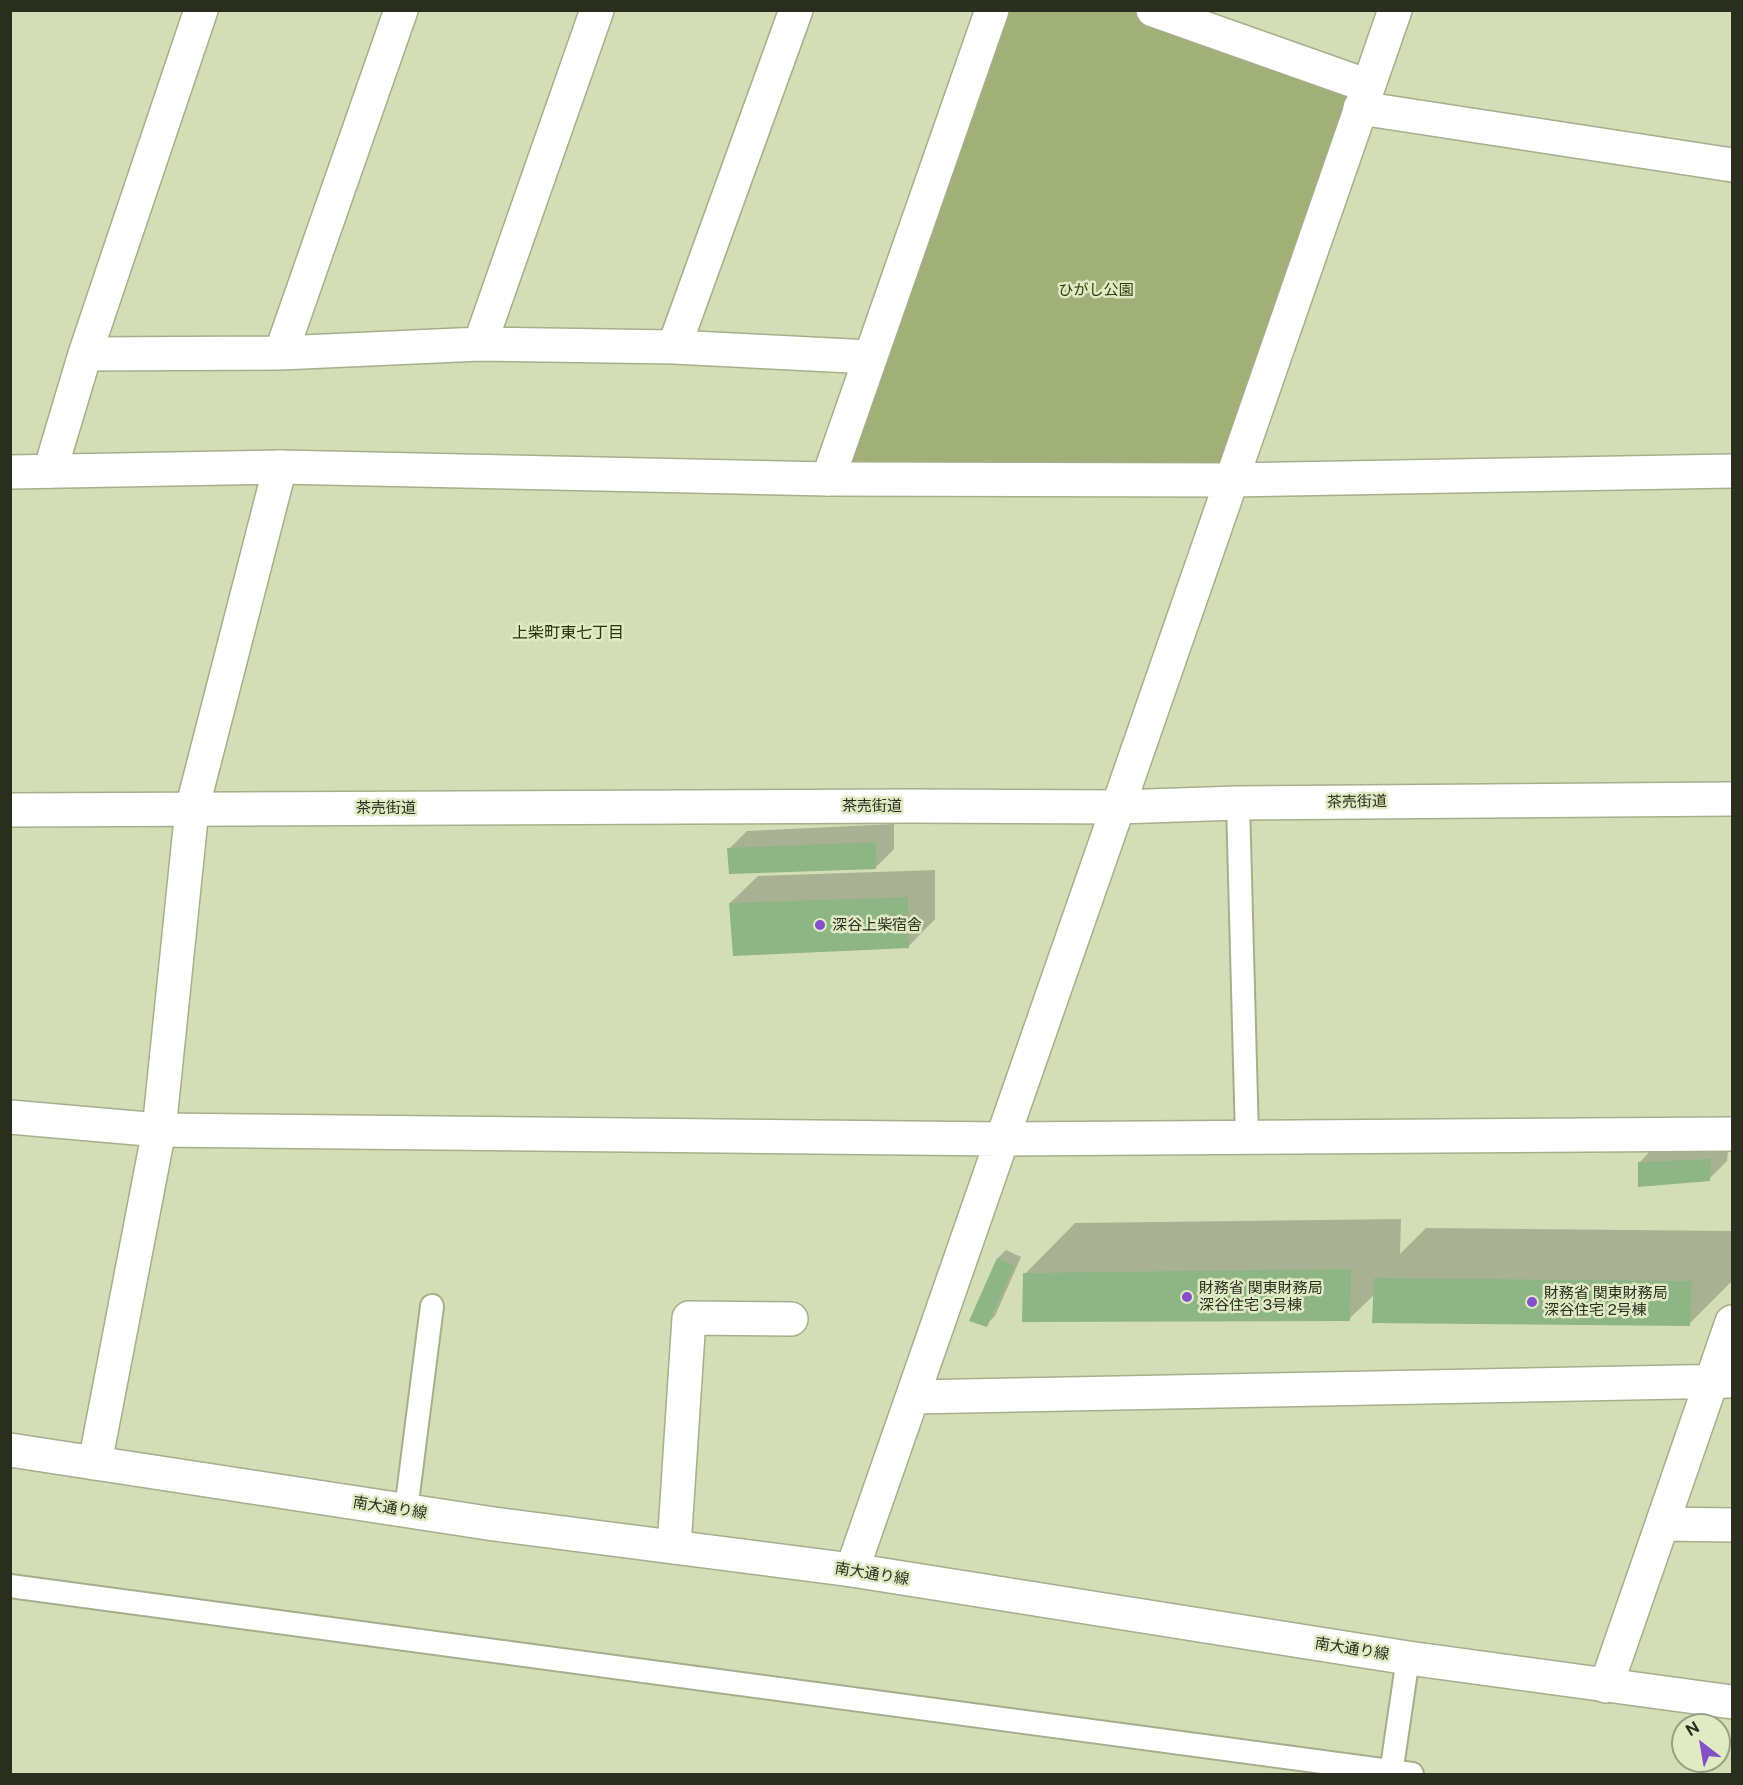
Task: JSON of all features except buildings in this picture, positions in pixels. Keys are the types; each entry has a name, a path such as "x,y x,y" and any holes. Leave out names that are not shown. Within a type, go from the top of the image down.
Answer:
{"street":[{"path":"50,471 85,354 201,10"},
{"path":"281,353 401,10"},
{"path":"480,344 597,10"},
{"path":"674,347 796,10"},
{"path":"828,479 992,10"},
{"path":"1153,10 1364,97 1732,165"},
{"path":"852,1570 1395,10"},
{"path":"85,354 281,353 480,344 674,347 870,357"},
{"path":"10,472 280,467 828,479 1231,480 1732,471"},
{"path":"95,1463 159,1130 192,808 280,467"},
{"name":"茶売街道","path":"10,810 1118,807 1238,803 1732,799"},
{"path":"10,1117 159,1130 1002,1139 1732,1134"},
{"path":"674,1547 689,1318 791,1319"},
{"path":"1606,1686 1662,1524 1722,1381 1732,1322"},
{"path":"913,1397 1722,1381"},
{"name":"南大通り線","path":"10,1450 494,1524 852,1570 1408,1658 1732,1702"},
{"path":"1662,1524 1732,1525"}],"lane":[{"path":"1238,803 1247,1137"},
{"path":"406,1510 432,1306"},
{"path":"10,1586 1398,1774 1408,1658"}],"green space":[{"name":"ひがし公園","path":"992,11 1153,11 1368,86 1231,480 828,479"}],"place":[{"name":"深谷上柴宿舎","path":"820,925"},
{"name":"財務省 関東財務局 深谷住宅 3号棟","path":"1187,1297"},
{"name":"財務省 関東財務局 深谷住宅 2号棟","path":"1532,1302"}],"district":[{"name":"上柴町東七丁目","path":"568,633"}]}
